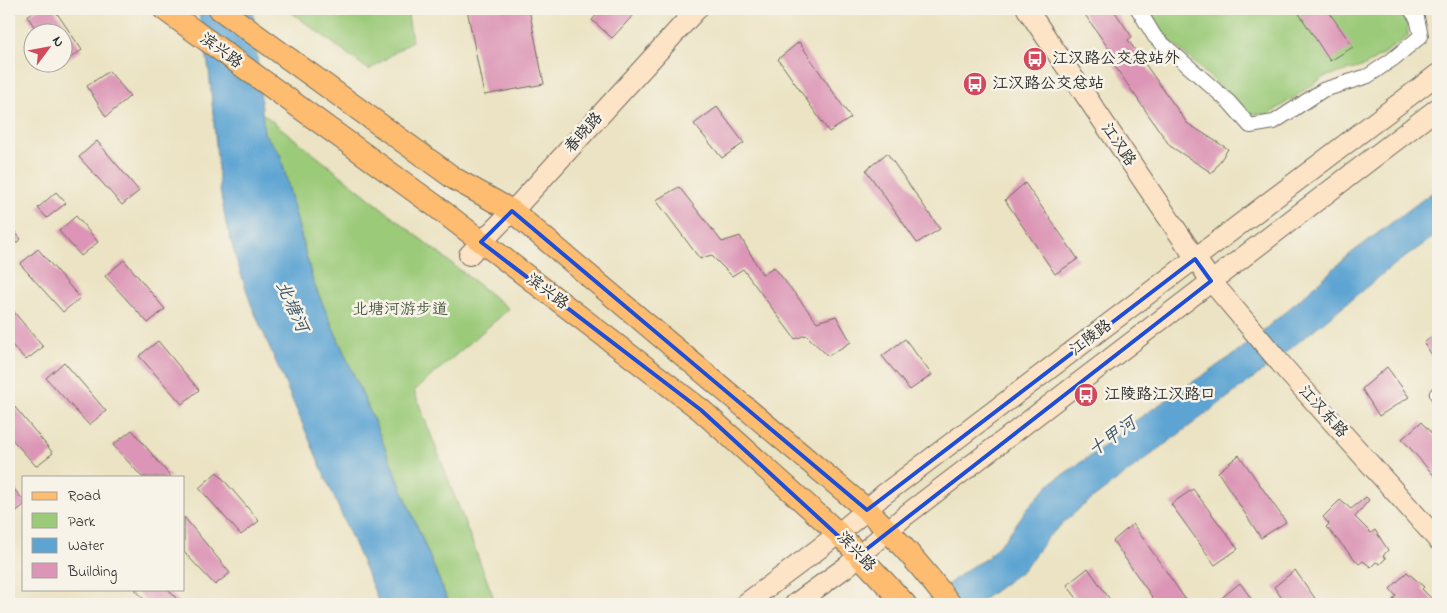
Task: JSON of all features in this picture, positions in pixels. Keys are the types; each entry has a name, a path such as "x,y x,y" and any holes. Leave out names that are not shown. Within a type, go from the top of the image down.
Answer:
{"main road":[{"name":"滨兴路","path":"164,9 434,205 475,248 701,410 838,533 905,604"},
{"name":"滨兴路","path":"220,9 455,179 512,211 867,510 889,530 950,604"},
{"name":"春晓路","path":"475,248 512,211 697,9"},
{"name":"江汉路","path":"1026,9 1211,281"},
{"name":"江陵路","path":"745,604 838,533 883,495 1438,74"},
{"name":"江陵路","path":"795,604 846,567 906,515 1438,108"},
{"name":"江汉东路","path":"1211,281 1287,371 1438,540"}],"street":[{"path":"1138,9 1155,37 1229,102 1250,126 1274,122 1324,90 1368,76 1394,59 1420,36 1417,18 1410,9"}],"highlighted area":[{"path":"512,211 867,510 1195,259 1211,281 859,555 701,410 481,242"}],"green space":[{"path":"287,9 407,9 412,41 369,70"},
{"path":"1150,9 1396,9 1407,23 1408,37 1365,66 1324,77 1268,115 1249,113 1162,33"},
{"name":"北塘河游步道","path":"262,113 509,309 414,391 496,604 449,604 374,421 313,282 280,154 264,134"}],"water":[{"name":"北塘河","path":"198,9 253,9 264,133 280,154 313,282 374,421 449,604 380,604 251,304 226,223 220,190 209,70"},
{"path":"1438,188 1438,234 1390,268 1259,374 1080,508 1048,537 1023,570 977,604 922,604 969,568 987,558 1006,538 1029,506 1052,482 1096,452 1135,421 1239,351 1350,254"}],"building":[{"path":"38,9 54,9 63,22 31,22 27,16"},
{"path":"467,9 529,9 544,84 484,95"},
{"path":"602,9 639,9 612,38 592,20"},
{"path":"1081,9 1113,9 1132,37 1128,40 1187,123 1228,149 1212,173 1170,146 1112,62 1116,59"},
{"path":"1296,9 1327,9 1353,47 1330,61"},
{"path":"72,35 82,50 72,56"},
{"path":"799,42 851,118 829,132 778,59"},
{"path":"109,71 130,96 106,117 87,86"},
{"path":"717,107 744,143 722,158 694,124"},
{"path":"97,141 139,191 122,205 79,157"},
{"path":"887,153 940,229 917,243 866,170"},
{"path":"1025,183 1078,259 1055,274 1005,200"},
{"path":"679,187 722,242 740,236 762,274 774,267 817,322 836,316 851,342 828,356 806,335 795,339 743,269 732,276 711,255 700,259 656,200"},
{"path":"56,192 66,203 47,218 38,208"},
{"path":"76,216 98,242 81,256 59,231"},
{"path":"9,225 21,239 9,249"},
{"path":"38,249 80,298 63,312 20,264"},
{"path":"124,260 165,309 148,323 105,276"},
{"path":"9,306 43,347 26,360 9,342"},
{"path":"1438,331 1438,364 1424,343"},
{"path":"905,339 932,375 910,390 882,356"},
{"path":"158,341 199,390 182,404 139,356"},
{"path":"64,362 106,411 89,425 46,378"},
{"path":"1387,367 1409,397 1379,416 1362,389"},
{"path":"9,400 53,453 36,466 9,436"},
{"path":"1421,422 1438,440 1438,480 1402,439"},
{"path":"132,430 170,476 141,476 113,445"},
{"path":"1239,455 1286,522 1261,538 1218,472"},
{"path":"217,472 259,521 241,535 199,488"},
{"path":"9,483 22,499 22,507 9,517"},
{"path":"1193,489 1238,549 1215,565 1171,504"},
{"path":"1366,497 1369,500 1355,517 1371,533 1375,530 1388,550 1383,556 1386,558 1380,564 1376,562 1371,567 1363,561 1359,564 1326,527 1329,524 1323,517 1340,500 1351,509"},
{"path":"185,518 230,573 215,585 185,553"},
{"path":"1133,524 1186,600 1179,604 1157,604 1113,541"},
{"path":"1088,568 1113,604 1081,604 1067,585"},
{"path":"1295,570 1319,604 1286,604 1274,587"},
{"path":"1407,572 1424,587 1422,589 1437,604 1397,604 1393,600 1396,596 1390,589"},
{"path":"1240,583 1255,604 1214,604"},
{"path":"136,590 169,590 181,604 148,604"}],"place":[{"name":"江汉路公交总站外","path":"1035,59"},
{"name":"江汉路公交总站","path":"975,84"},
{"name":"江陵路江汉路口","path":"1086,395"}],"water label":[{"name":"十甲河","path":"1113,438"}]}
